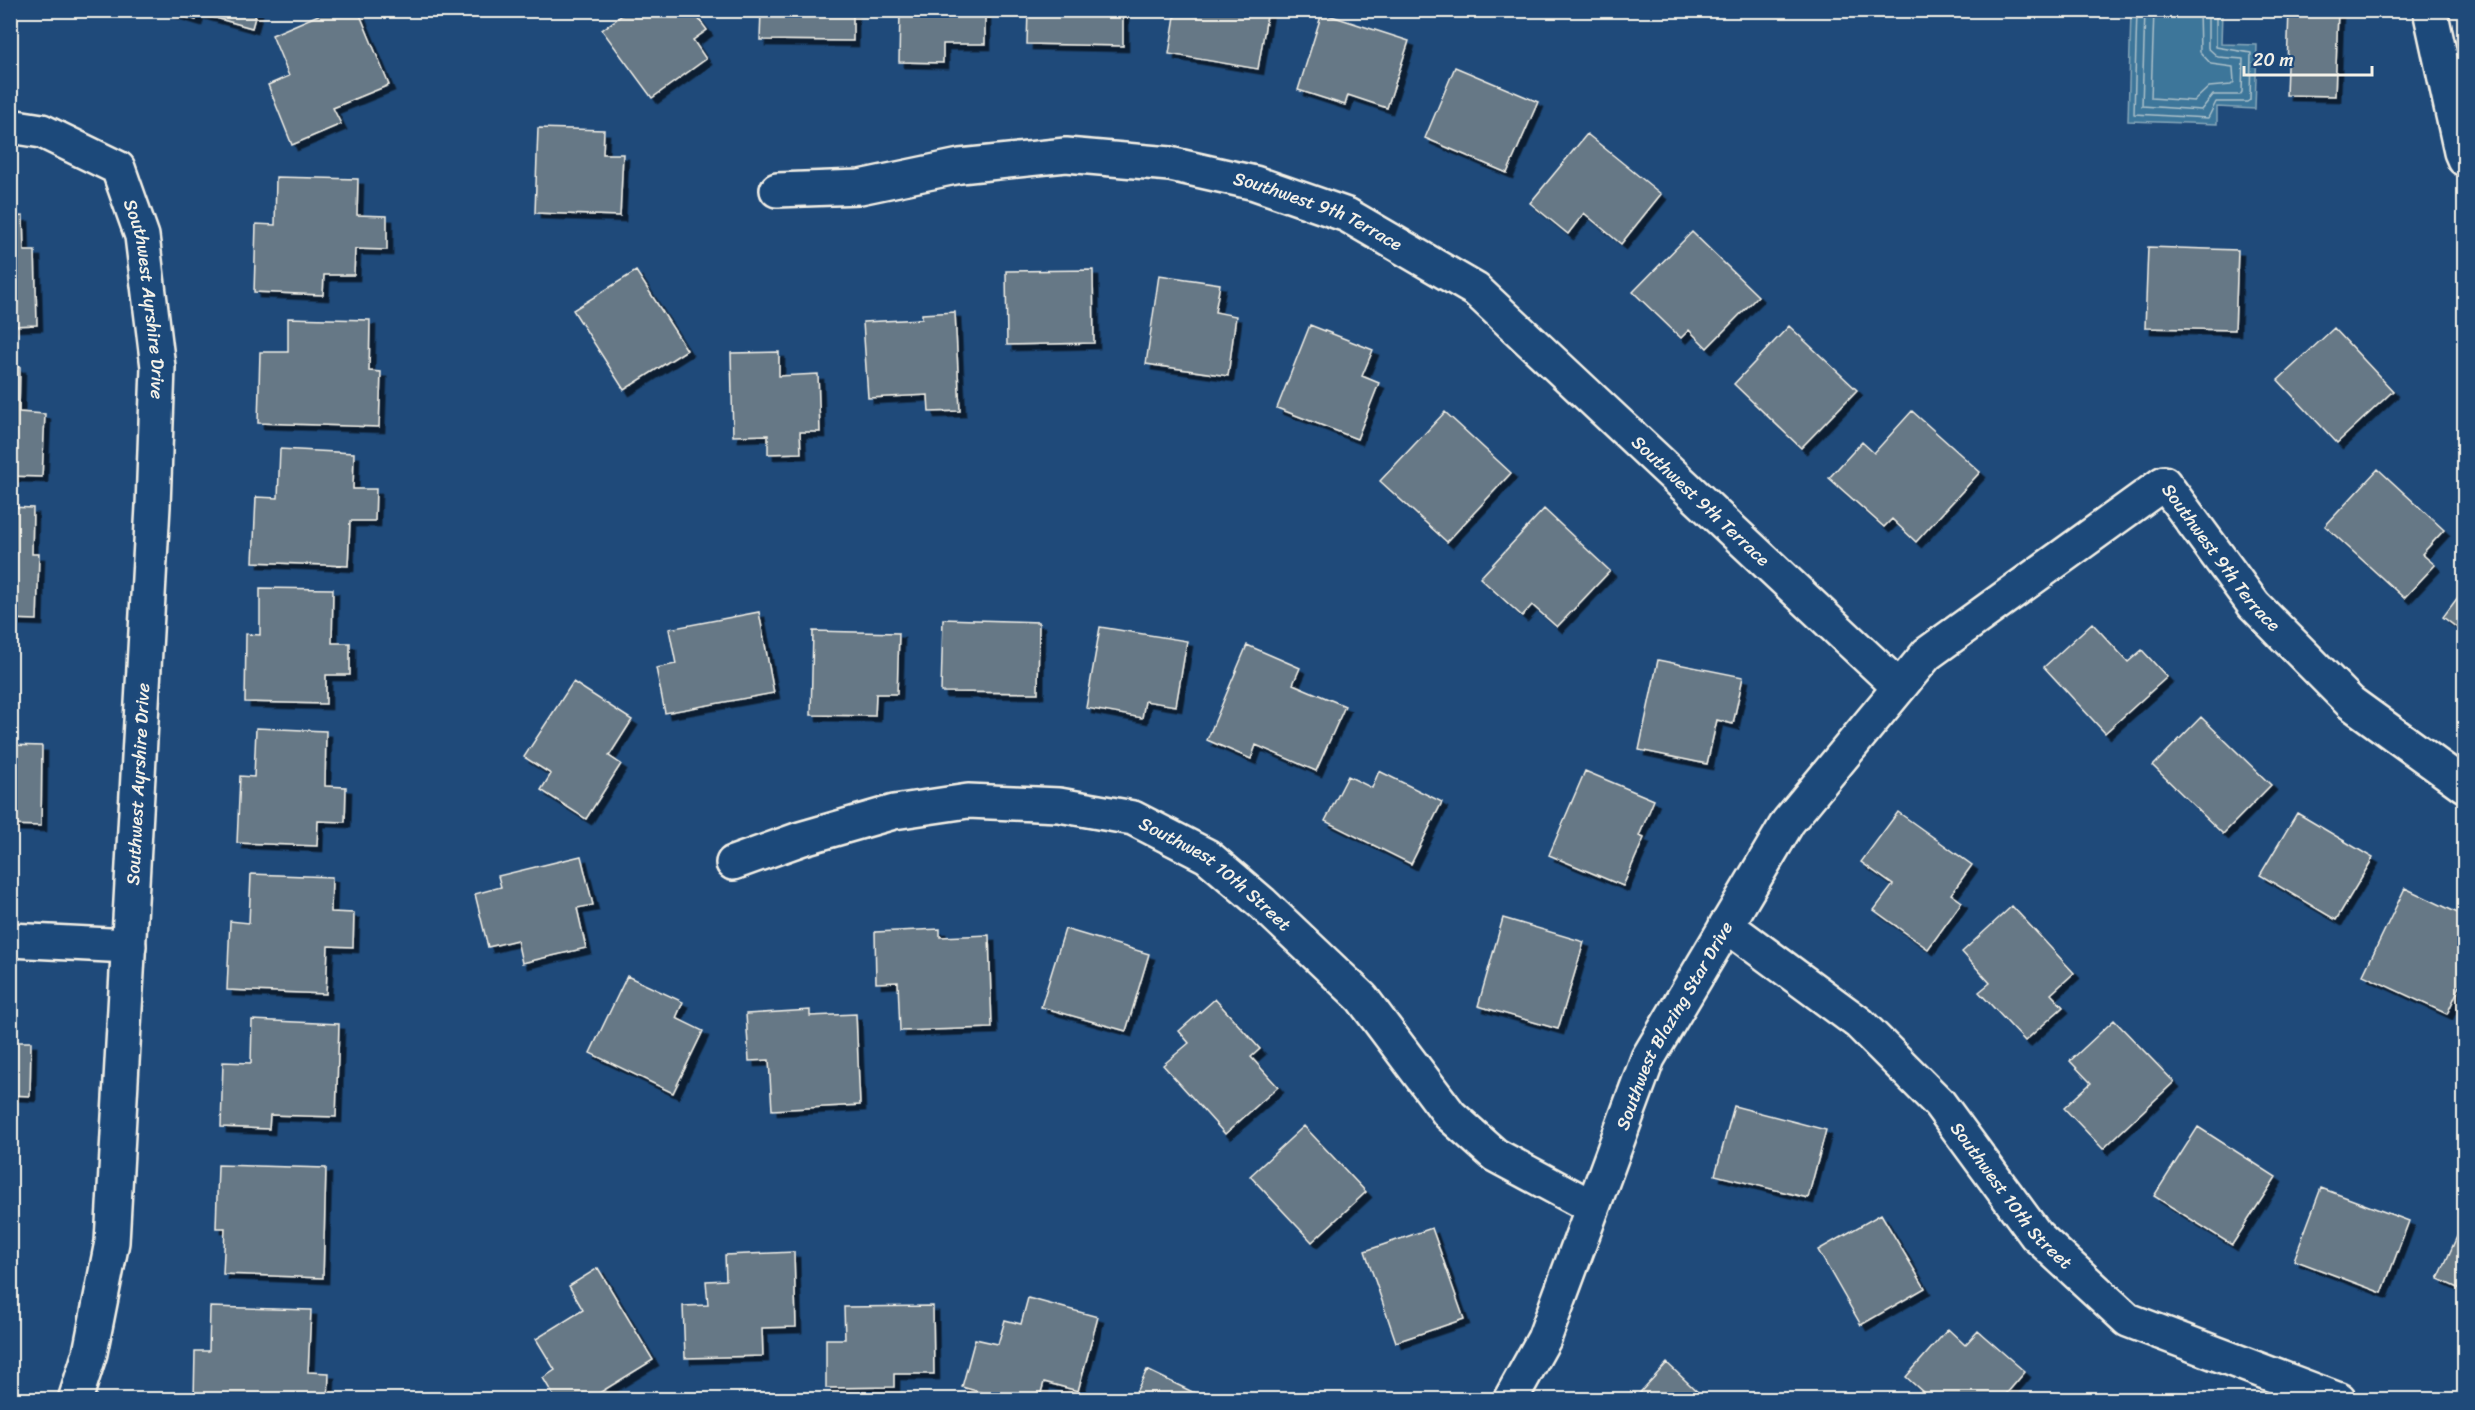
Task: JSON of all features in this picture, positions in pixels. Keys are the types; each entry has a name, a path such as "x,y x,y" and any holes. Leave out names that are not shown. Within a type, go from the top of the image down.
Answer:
{"street":[{"path":"2430,10 2464,159"},
{"name":"Southwest Ayrshire Drive","path":"10,126 42,131 118,168 142,236 158,367 153,506 112,1242 90,1353 75,1400"},
{"name":"Southwest 9th Terrace","path":"777,190 860,187 960,166 1066,155 1170,164 1255,183 1347,215 1476,290 1899,687 1927,654 2164,483 2254,605 2351,703 2464,785"},
{"name":"Southwest Blazing Star Drive","path":"1510,1400 1544,1339 1648,1058 1788,822 1899,687"},
{"name":"Southwest 10th Street","path":"733,863 800,839 894,812 968,801 1059,805 1133,818 1207,856 1262,903 1362,998 1450,1115 1495,1155 1592,1207"},
{"name":"Southwest 10th Street","path":"1726,925 1859,1023 1939,1103 2036,1235 2128,1320 2339,1400"},
{"path":"10,940 129,946"}],"water":[{"path":"2131,11 2222,11 2221,44 2257,45 2255,109 2217,107 2217,124 2128,121"}],"building":[{"path":"163,10 257,10 252,28 198,13 196,20"},
{"path":"330,10 358,10 389,85 333,108 341,124 292,145 268,85 289,76 272,35"},
{"path":"629,10 692,10 707,30 693,40 706,59 652,98 602,30"},
{"path":"761,10 853,10 853,41 760,40"},
{"path":"900,10 985,10 985,44 943,44 943,63 899,62"},
{"path":"1028,10 1123,10 1123,46 1027,44"},
{"path":"1176,10 1268,10 1258,69 1169,54"},
{"path":"2289,10 2338,10 2335,96 2286,95"},
{"path":"1322,13 1409,41 1387,108 1348,95 1345,105 1298,90"},
{"path":"1455,67 1538,102 1507,173 1425,138"},
{"path":"538,128 604,130 603,154 623,154 620,216 535,213"},
{"path":"1587,134 1661,194 1621,244 1584,213 1568,234 1530,203"},
{"path":"276,177 358,179 357,215 387,216 387,250 355,249 354,275 324,275 323,295 254,292 256,224 275,225"},
{"path":"23,216 24,251 35,251 37,325 10,326 10,217"},
{"path":"1692,232 1758,296 1707,348 1689,330 1681,338 1633,292"},
{"path":"2148,247 2238,250 2235,330 2145,328"},
{"path":"1093,270 1094,343 1007,345 1006,271"},
{"path":"636,271 687,350 624,390 573,310"},
{"path":"1159,275 1220,284 1215,312 1236,316 1228,376 1146,364"},
{"path":"955,312 960,411 929,412 928,395 868,398 863,322 922,319 922,314"},
{"path":"288,318 370,320 369,371 381,372 379,427 258,423 260,352 288,352"},
{"path":"1310,325 1373,350 1362,376 1379,383 1357,439 1277,408"},
{"path":"1789,326 1857,390 1801,448 1734,384"},
{"path":"2334,328 2393,391 2337,443 2278,380"},
{"path":"779,352 779,376 818,374 820,432 800,432 801,453 768,454 768,435 733,436 731,353"},
{"path":"10,367 20,367 19,412 45,414 42,477 10,476"},
{"path":"1912,411 1980,472 1916,542 1892,519 1884,527 1829,478 1862,442 1874,453"},
{"path":"1445,412 1511,473 1447,542 1380,481"},
{"path":"280,449 354,453 353,489 376,489 375,521 350,521 348,566 253,562 256,497 278,498"},
{"path":"2378,469 2444,530 2422,554 2435,565 2404,598 2325,526"},
{"path":"10,507 33,508 32,554 39,554 37,620 10,619"},
{"path":"1544,509 1610,571 1557,627 1532,605 1522,616 1480,578"},
{"path":"260,588 333,589 332,643 350,643 350,675 326,675 326,704 245,702 246,634 260,635"},
{"path":"2464,589 2464,633 2443,617"},
{"path":"759,612 774,693 665,713 656,668 676,664 669,629"},
{"path":"943,619 1039,622 1038,693 941,692"},
{"path":"2092,623 2128,662 2142,650 2167,677 2105,733 2044,667"},
{"path":"1100,627 1187,641 1176,706 1145,701 1142,718 1086,708"},
{"path":"813,631 899,633 897,694 876,694 875,716 811,715"},
{"path":"1247,645 1300,668 1293,684 1345,706 1316,771 1256,745 1251,759 1207,740"},
{"path":"1658,660 1743,677 1733,724 1717,720 1707,764 1639,750"},
{"path":"573,682 632,720 609,756 621,764 586,819 541,790 551,774 524,757"},
{"path":"2201,717 2271,785 2223,834 2153,766"},
{"path":"256,728 326,731 325,786 346,787 345,822 318,821 317,846 237,843 240,776 254,777"},
{"path":"10,745 42,746 41,826 10,825"},
{"path":"1379,771 1442,802 1411,864 1325,821 1348,776 1372,788"},
{"path":"1585,771 1654,800 1639,836 1644,838 1623,886 1549,855"},
{"path":"1898,812 1972,865 1951,894 1962,902 1928,949 1874,910 1893,885 1861,862"},
{"path":"2297,813 2373,858 2336,920 2260,875"},
{"path":"581,856 593,905 577,908 586,948 522,963 517,940 488,947 475,894 501,887 498,876"},
{"path":"251,874 332,877 331,912 354,913 353,947 328,946 326,994 227,990 230,921 249,923"},
{"path":"2405,888 2464,916 2464,977 2447,1014 2363,975"},
{"path":"2012,906 2074,973 2051,994 2063,1007 2025,1041 1979,992 1990,983 1962,952"},
{"path":"1503,918 1584,942 1558,1029 1478,1006"},
{"path":"940,929 940,937 989,935 992,1028 900,1031 898,982 876,983 875,932"},
{"path":"1065,929 1149,954 1126,1031 1041,1007"},
{"path":"627,976 683,1002 676,1018 703,1031 673,1093 590,1053"},
{"path":"1215,999 1260,1049 1251,1057 1278,1087 1225,1134 1163,1065 1189,1043 1179,1031"},
{"path":"810,1010 810,1016 856,1014 860,1105 772,1110 769,1060 749,1061 746,1014"},
{"path":"252,1020 339,1024 336,1117 270,1115 269,1129 221,1127 223,1062 251,1063"},
{"path":"2114,1020 2174,1082 2103,1149 2064,1108 2091,1083 2070,1061"},
{"path":"10,1042 31,1042 30,1096 10,1095"},
{"path":"1734,1106 1826,1130 1808,1198 1715,1175"},
{"path":"1304,1126 1366,1192 1312,1242 1250,1176"},
{"path":"2198,1127 2276,1177 2232,1245 2154,1196"},
{"path":"218,1165 326,1168 323,1278 223,1274 225,1228 216,1228"},
{"path":"2321,1188 2409,1221 2382,1293 2294,1260"},
{"path":"1881,1214 1925,1288 1861,1325 1818,1250"},
{"path":"2464,1221 2464,1291 2438,1279"},
{"path":"1432,1228 1464,1319 1396,1342 1365,1251"},
{"path":"794,1252 796,1327 762,1328 763,1356 685,1358 683,1306 708,1305 706,1281 726,1280 725,1255"},
{"path":"598,1268 653,1360 588,1400 556,1400 543,1378 555,1370 536,1339 583,1310 569,1286"},
{"path":"1028,1298 1098,1317 1078,1391 1044,1382 1039,1400 1008,1400 962,1387 975,1339 998,1344 1005,1320 1021,1324"},
{"path":"933,1306 934,1374 894,1374 894,1387 826,1388 826,1339 845,1339 844,1307"},
{"path":"210,1307 311,1310 308,1372 329,1373 328,1400 194,1400 195,1351 209,1351"},
{"path":"1948,1329 1965,1345 1978,1331 2025,1372 2001,1400 1932,1400 1906,1377"},
{"path":"1667,1363 1706,1400 1633,1400"},
{"path":"1147,1370 1209,1400 1132,1400"}]}
